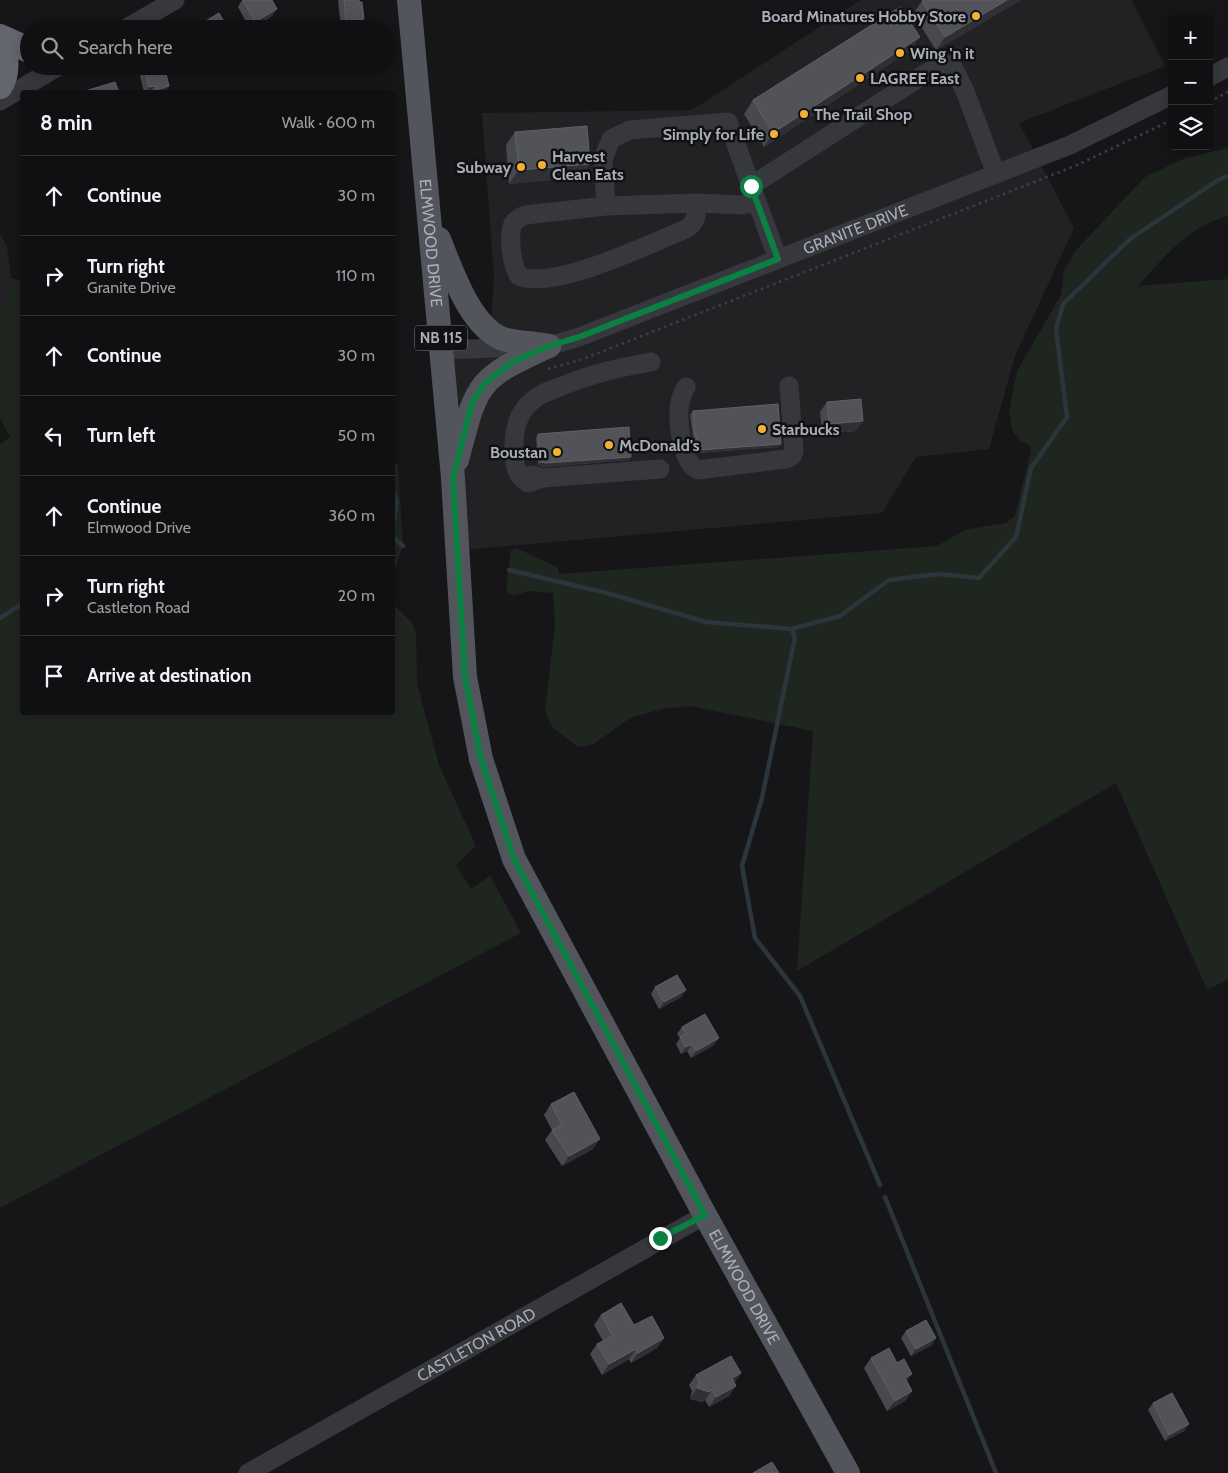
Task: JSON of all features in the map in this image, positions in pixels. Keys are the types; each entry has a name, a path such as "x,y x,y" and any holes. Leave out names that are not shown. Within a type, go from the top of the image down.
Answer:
{"highway":[{"path":"1,38 20,46"},
{"path":"0,86 3,81 6,56 1,38"}],"main road":[{"name":"ELMWOOD DRIVE","path":"409,0 431,221 453,478 465,677 481,759 514,859 705,1215 848,1473"},
{"path":"431,221 460,290 480,322 491,333 503,339 549,346"},
{"path":"453,478 472,403 482,386 492,375 512,362 549,346"}],"street":[{"path":"141,20 175,0"},
{"path":"696,203 696,218 693,225 581,270 536,279 519,276 515,270 512,233 513,224 518,217 606,206 696,203 742,205 754,194 942,64 952,65 965,91 996,174"},
{"path":"1213,74 1228,67"},
{"path":"0,100 43,75"},
{"name":"GRANITE DRIVE","path":"442,350 549,346 579,337 1086,138 1168,97"},
{"path":"606,206 603,159 611,139 630,130 728,122 778,259"},
{"path":"651,362 598,372 532,400 518,419 514,432 514,444 533,475 543,478 660,469"},
{"path":"686,387 680,402 683,449 688,462 698,470 786,459 792,456 794,451 789,386"},
{"name":"CASTLETON ROAD","path":"248,1473 705,1215"}],"path":[{"path":"1213,100 1228,92"},
{"path":"545,370 591,355 1076,166 1168,122"}],"shaded area":[{"path":"861,0 1132,0 1165,66 1019,123 1074,228 1015,356 989,449 916,457 882,513 462,550 447,344 490,340 494,277 482,113 692,110"},
{"path":"1228,148 1228,216 1214,220 1189,235 1167,254 1138,286 1228,279 1228,979 1207,990 1116,783 797,971 813,731 690,706 662,709 630,718 594,744 578,747 552,727 545,710 555,626 553,593 528,591 514,596 508,593 506,587 511,551 516,548 553,565 558,568 559,574 937,546 965,530 1006,523 1015,516 1031,451 1029,445 1021,441 1013,432 1009,412 1017,371 1061,295 1064,270 1077,249 1145,177 1185,158"},
{"path":"0,234 7,246 11,278 9,308 0,315"},
{"path":"11,278 20,280 20,715 395,715 395,606 412,623 416,633 417,684 439,765 476,846 456,865 471,889 490,876 521,933 0,1208 0,444 10,437 0,418 0,315 9,308"},
{"path":"395,464 398,464 403,546 395,569"}],"building":[{"path":"243,0 272,0 277,9 258,20 254,20"},
{"path":"344,0 359,0 359,2 362,2 364,19 346,20"},
{"path":"1007,0 945,37 922,1"},
{"path":"900,7 920,37 773,133 753,100"},
{"path":"219,13 223,20 207,20"},
{"path":"146,75 166,75 169,86 156,90 155,86 149,87"},
{"path":"115,82 118,90 88,90"},
{"path":"587,126 590,164 519,170 515,132"},
{"path":"861,399 863,421 829,424 827,402"},
{"path":"778,404 781,444 700,450 695,434 693,411"},
{"path":"629,427 631,457 540,462 538,434"},
{"path":"677,975 686,990 664,1002 655,987"},
{"path":"705,1014 719,1038 696,1051 692,1044 686,1047 680,1037 686,1034 682,1027"},
{"path":"574,1092 600,1139 569,1156 552,1130 562,1125 551,1104"},
{"path":"621,1303 634,1325 652,1316 664,1338 638,1353 636,1349 609,1364 597,1344 613,1336 601,1315"},
{"path":"926,1320 936,1338 916,1349 906,1331"},
{"path":"889,1348 897,1363 904,1359 912,1374 905,1378 912,1391 895,1401 871,1358"},
{"path":"731,1356 741,1373 732,1378 736,1386 716,1397 712,1390 709,1392 697,1388 699,1381 696,1375"},
{"path":"1172,1393 1189,1424 1169,1435 1153,1403"},
{"path":"772,1462 779,1473 753,1473"}],"waterway":[{"path":"509,570 607,593 706,622 791,629 840,616 889,580 939,574 979,578 1016,537 1031,468 1067,417 1056,329 1063,304 1130,239 1218,180 1228,176"},
{"path":"395,497 397,501 395,513"},
{"path":"395,539 403,546"},
{"path":"0,618 20,605"},
{"path":"791,629 795,637 762,798 742,866 755,938 800,996 880,1185"},
{"path":"885,1197 996,1473"}],"place":[{"name":"Board Minatures Hobby Store","path":"976,16"},
{"name":"Wing 'n it","path":"900,53"},
{"name":"LAGREE East","path":"860,78"},
{"name":"The Trail Shop","path":"804,114"},
{"name":"Simply for Life","path":"774,134"},
{"name":"Harvest Clean Eats","path":"542,165"},
{"name":"Subway","path":"521,167"},
{"name":"Starbucks","path":"762,429"},
{"name":"McDonald's","path":"609,445"},
{"name":"Boustan","path":"557,452"}],"route":[{"path":"660,1238 705,1215 514,859 481,759 465,677 453,478 472,403 482,386 492,375 512,362 549,346 579,337 778,259 767,235 751,186"}]}
